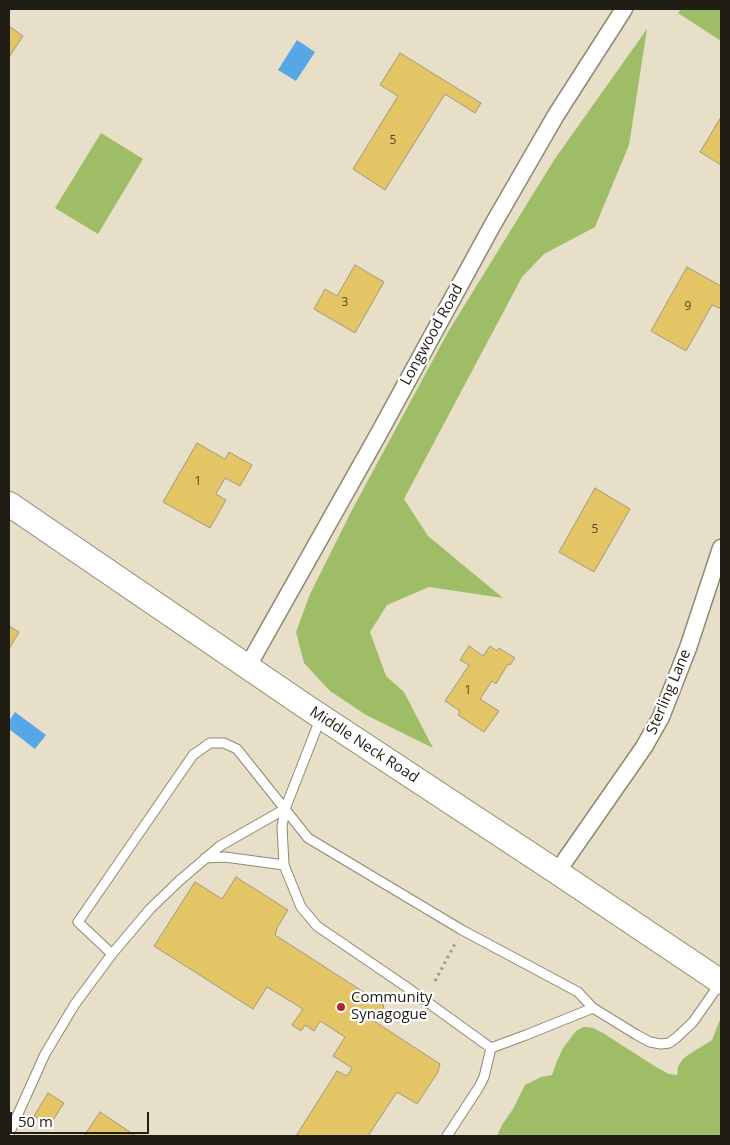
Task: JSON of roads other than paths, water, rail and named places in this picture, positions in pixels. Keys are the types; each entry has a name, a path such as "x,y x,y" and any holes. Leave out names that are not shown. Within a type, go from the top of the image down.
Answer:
{"main road":[{"name":"Middle Neck Road","path":"9,504 321,716 721,982"}],"street":[{"name":"Longwood Road","path":"248,666 492,226 556,115 624,9"},
{"name":"Sterling Lane","path":"557,872 644,747 661,717 688,648 721,548"}],"lane":[{"path":"321,716 285,809 282,827 284,864 301,906 316,926 405,986 491,1048"},
{"path":"112,954 78,922 193,755 210,743 224,743 237,749 308,838 462,930 578,992 592,1008 637,1036 650,1042 669,1043 694,1022 721,982"},
{"path":"9,1134 45,1054 74,1004 112,954 150,909 220,846 285,809"},
{"path":"205,858 225,857 284,864"},
{"path":"491,1048 592,1008"},
{"path":"447,1136 484,1077 491,1048"}],"water":[{"path":"297,40 315,52 296,81 278,70"},
{"path":"15,712 46,735 35,749 9,729 9,721"}],"place":[{"name":"Community Synagogue","path":"341,1007"}]}
